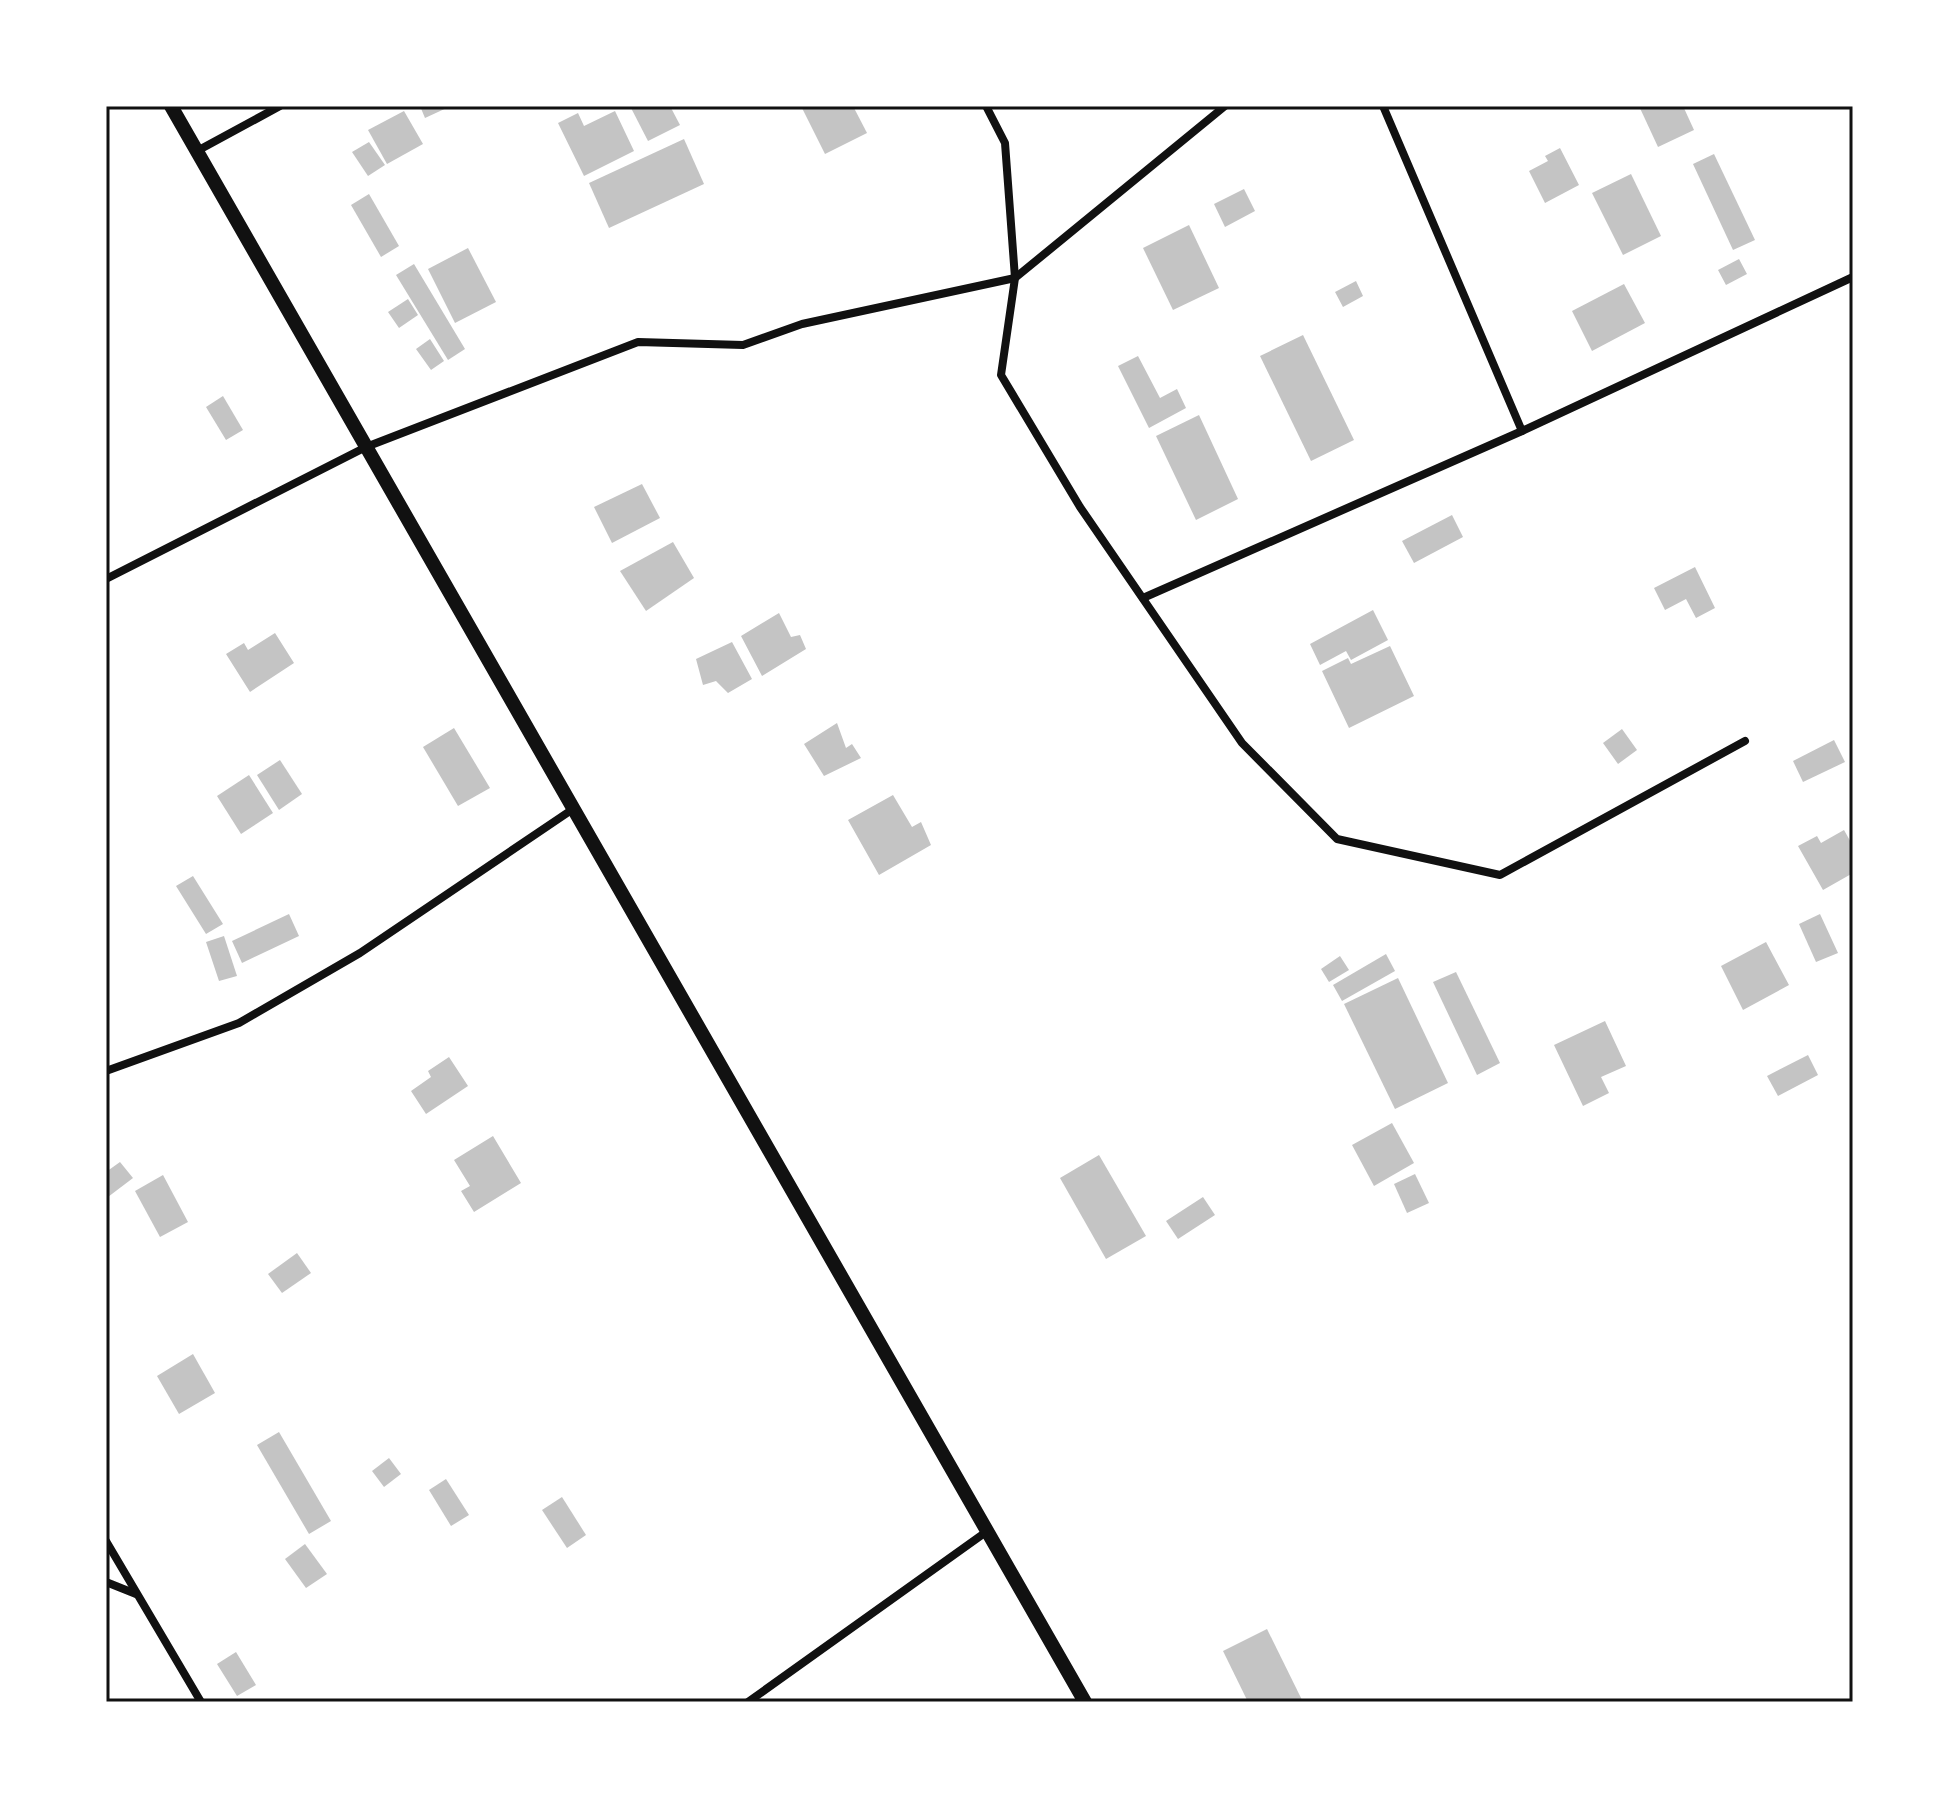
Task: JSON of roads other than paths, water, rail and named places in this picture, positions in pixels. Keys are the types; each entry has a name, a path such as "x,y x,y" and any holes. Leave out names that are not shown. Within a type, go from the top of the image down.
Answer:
{"street":[{"path":"171,106 1085,1702"},
{"path":"197,151 280,106"},
{"path":"986,106 1005,143 1015,278 1001,375 1080,507 1242,743 1337,839 1500,875 1745,741"},
{"path":"106,579 366,447 638,342 743,345 802,324 1015,278 1225,106"},
{"path":"1383,106 1522,431"},
{"path":"1143,598 1522,431 1853,277"},
{"path":"106,1071 239,1023 360,953 573,809"},
{"path":"748,1702 986,1532"},
{"path":"106,1541 201,1702"},
{"path":"106,1582 137,1594"}]}
